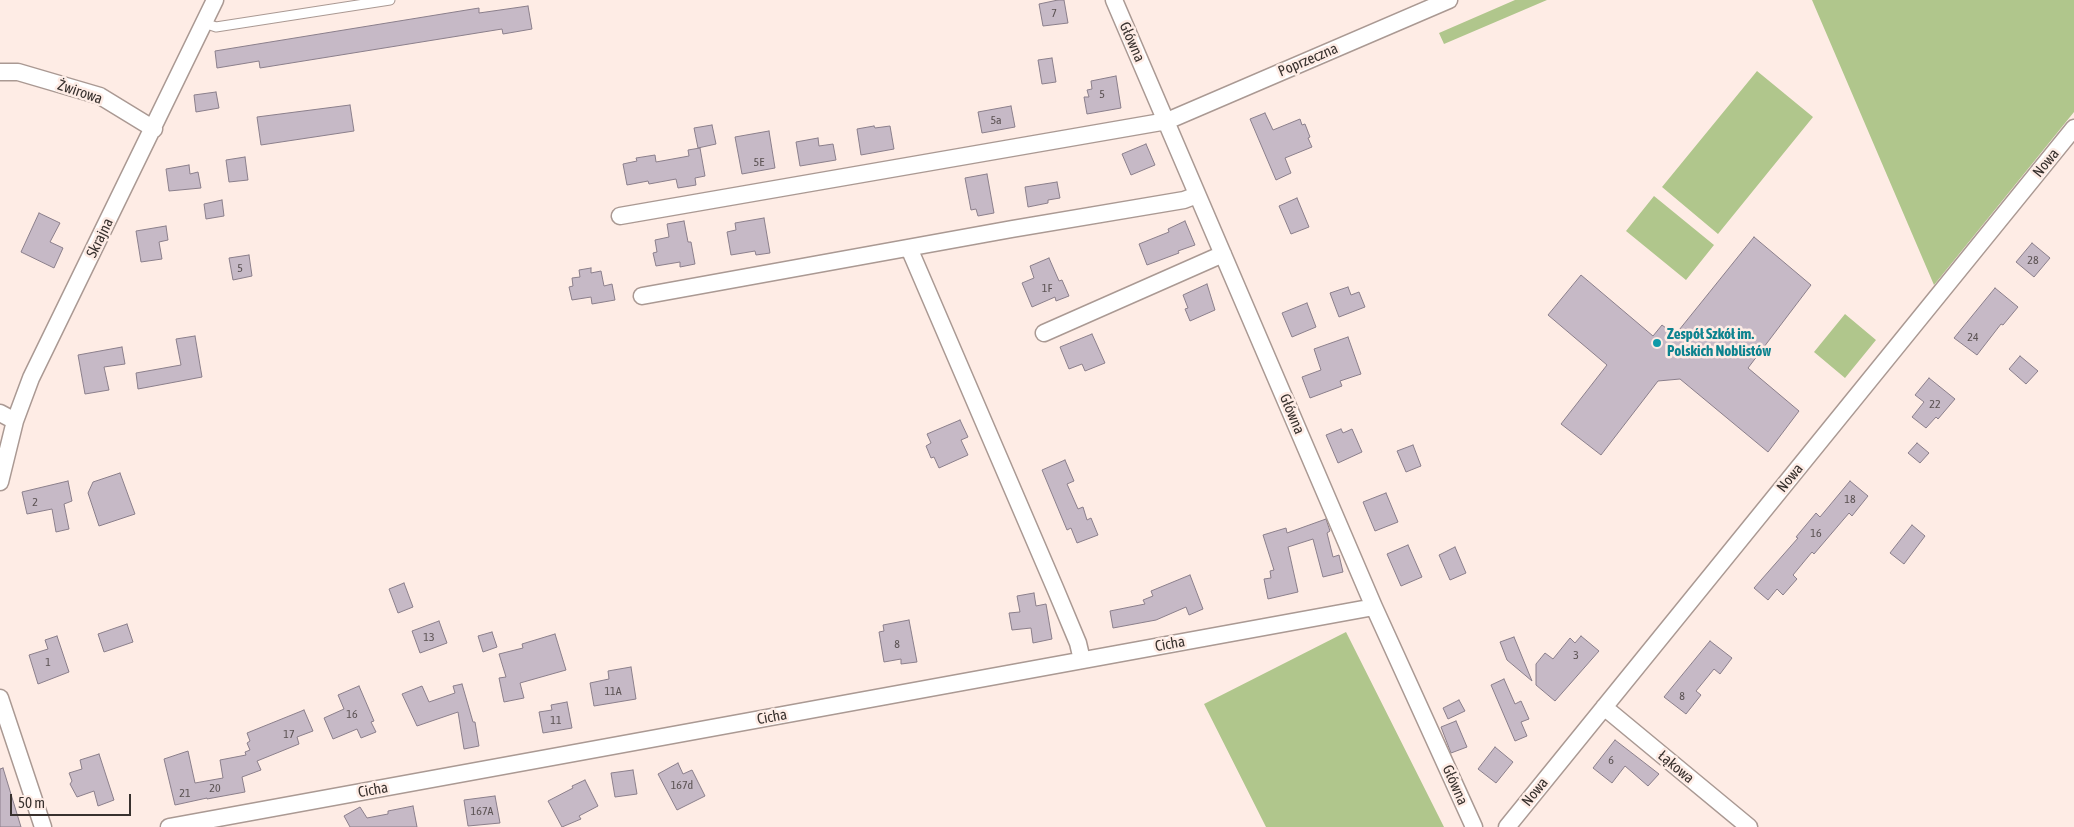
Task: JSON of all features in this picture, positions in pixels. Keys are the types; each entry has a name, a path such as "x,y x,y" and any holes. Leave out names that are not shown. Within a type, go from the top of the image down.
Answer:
{"street":[{"name":"Skrajna","path":"0,482 15,421 31,378 154,129 215,0"},
{"name":"Główna","path":"1114,0 1374,607 1474,827"},
{"name":"Poprzeczna","path":"620,216 1166,121 1449,0"},
{"name":"Żwirowa","path":"0,72 18,72 100,96 154,129"},
{"name":"Nowa","path":"1507,827 2074,128"},
{"path":"642,296 1184,200 1197,195"},
{"path":"909,248 1055,588 1078,643 1082,660"},
{"path":"1044,333 1223,254"},
{"path":"0,413 15,421"},
{"name":"Cicha","path":"169,827 212,823 1374,607"},
{"path":"0,698 43,827"},
{"name":"Łąkowa","path":"1604,707 1749,827"}],"lane":[{"path":"204,23 216,27 390,0"}],"green space":[{"path":"1515,0 1547,0 1444,44 1439,33"},
{"path":"1812,0 2074,0 2074,112 1934,285"},
{"path":"1757,71 1813,117 1718,234 1662,187"},
{"path":"1654,196 1714,245 1686,280 1626,231"},
{"path":"1845,314 1876,340 1845,378 1814,352"},
{"path":"1346,632 1444,827 1266,827 1204,704"}],"building":[{"path":"1064,0 1068,23 1043,26 1039,4"},
{"path":"528,6 532,29 503,34 502,29 260,68 259,61 217,68 215,51 479,8 479,13"},
{"path":"1052,58 1056,82 1042,84 1038,60"},
{"path":"1116,76 1121,108 1087,114 1084,97 1089,97 1087,90 1092,89 1091,81"},
{"path":"216,92 219,108 196,112 194,95"},
{"path":"350,105 354,131 261,145 257,117"},
{"path":"1011,106 1015,127 982,133 978,112"},
{"path":"1265,113 1273,130 1300,119 1302,125 1305,124 1312,147 1285,158 1291,173 1276,180 1250,119"},
{"path":"712,125 716,144 698,148 694,128"},
{"path":"874,126 875,128 890,126 894,149 861,155 857,129"},
{"path":"769,131 775,168 742,174 735,137"},
{"path":"818,138 819,146 833,144 836,160 800,166 796,142"},
{"path":"1146,144 1155,165 1131,175 1122,154"},
{"path":"700,148 705,176 695,178 696,185 678,188 676,179 649,184 648,181 627,185 623,164 637,161 636,158 655,155 656,162 689,156 688,150"},
{"path":"245,157 248,180 229,182 226,160"},
{"path":"189,165 190,174 198,172 201,188 169,191 166,169"},
{"path":"987,174 994,213 978,216 976,209 971,210 965,178"},
{"path":"1057,182 1060,198 1048,200 1048,203 1028,207 1025,187"},
{"path":"1297,198 1309,227 1291,234 1279,206"},
{"path":"222,200 224,216 206,219 204,204"},
{"path":"39,213 60,223 50,242 63,248 54,268 21,252"},
{"path":"764,218 770,253 756,255 755,251 731,255 727,232 736,230 735,223"},
{"path":"684,221 688,242 691,242 695,264 680,267 680,262 656,266 653,253 657,252 655,240 669,237 667,224"},
{"path":"1185,221 1195,245 1147,265 1139,244 1169,232 1168,229"},
{"path":"166,226 168,240 159,242 162,259 141,262 136,231"},
{"name":"Zespół Szkół im. Polskich Noblistów","path":"1754,237 1811,285 1748,368 1799,411 1768,452 1680,379 1658,381 1601,455 1561,424 1607,365 1548,315 1581,275 1653,336 1662,325 1675,335"},
{"path":"2032,243 2050,258 2034,277 2016,262"},
{"path":"249,255 252,276 233,280 229,258"},
{"path":"1049,258 1059,281 1062,280 1069,296 1056,301 1055,297 1032,307 1022,283 1034,278 1030,266"},
{"path":"591,268 591,273 601,271 604,286 612,284 615,300 592,304 591,297 572,300 569,287 573,286 572,278 580,277 579,270"},
{"path":"1207,284 1215,310 1190,321 1185,309 1188,308 1183,295"},
{"path":"1348,287 1351,295 1359,292 1365,307 1339,317 1330,293"},
{"path":"1995,288 2018,307 2003,325 2001,324 1977,355 1954,338"},
{"path":"1307,303 1316,327 1292,337 1282,313"},
{"path":"1092,334 1105,363 1085,371 1082,364 1069,369 1060,347"},
{"path":"195,336 202,377 138,389 136,373 181,365 176,339"},
{"path":"1348,337 1361,374 1340,381 1342,386 1310,398 1302,377 1321,370 1314,349"},
{"path":"122,347 125,364 104,367 109,390 85,394 78,355"},
{"path":"2020,356 2038,371 2026,384 2009,369"},
{"path":"1929,378 1955,399 1938,419 1936,417 1926,428 1912,417 1924,402 1915,395"},
{"path":"960,420 968,437 961,440 968,455 939,468 934,457 931,458 926,446 931,443 927,434"},
{"path":"1341,429 1343,433 1352,429 1362,452 1338,463 1326,435"},
{"path":"1917,443 1929,453 1920,463 1908,453"},
{"path":"1413,445 1421,466 1406,472 1397,451"},
{"path":"1065,460 1074,481 1067,484 1078,509 1083,507 1087,520 1091,518 1098,535 1077,543 1071,528 1067,530 1042,470"},
{"path":"120,473 135,514 99,526 88,493 93,482"},
{"path":"68,481 72,501 64,504 69,529 56,532 52,509 27,514 22,492"},
{"path":"1850,481 1868,496 1852,516 1849,513 1814,554 1812,552 1793,575 1797,579 1783,595 1777,589 1768,600 1754,588 1798,538 1796,537 1816,513 1820,517"},
{"path":"1386,493 1398,522 1375,531 1363,502"},
{"path":"1326,519 1330,531 1327,533 1333,557 1339,555 1343,572 1323,577 1313,539 1288,547 1298,592 1268,599 1264,579 1271,578 1270,571 1274,570 1263,535 1286,528 1287,533"},
{"path":"1912,525 1925,536 1904,564 1890,553"},
{"path":"1408,545 1422,577 1401,586 1387,554"},
{"path":"1455,547 1466,573 1450,580 1439,555"},
{"path":"1190,575 1203,609 1189,615 1186,607 1156,620 1113,628 1110,611 1145,604 1143,600 1153,596 1151,591"},
{"path":"404,583 413,607 398,613 389,589"},
{"path":"1034,593 1036,606 1046,604 1052,639 1033,643 1031,628 1012,630 1009,613 1020,612 1017,596"},
{"path":"909,620 917,662 901,664 901,659 884,662 879,632 884,631 883,625"},
{"path":"439,621 447,643 420,653 412,631"},
{"path":"127,624 133,642 104,652 98,634"},
{"path":"492,632 497,647 483,652 478,636"},
{"path":"555,634 566,670 520,683 524,698 504,702 499,678 506,677 499,654 523,648 522,644"},
{"path":"57,636 69,672 38,684 29,655 48,649 45,640"},
{"path":"1581,636 1599,651 1555,701 1536,685 1536,664 1545,653 1553,659 1570,638 1575,643"},
{"path":"1514,637 1532,681 1507,660 1500,642"},
{"path":"1710,641 1732,658 1720,674 1714,669 1696,691 1701,695 1686,714 1664,697"},
{"path":"631,667 636,699 594,706 590,683 609,679 608,671"},
{"path":"1504,679 1515,704 1521,701 1529,719 1521,722 1527,736 1515,741 1491,685"},
{"path":"462,684 473,722 475,722 479,746 464,749 458,712 417,726 402,694 422,686 429,702 455,693 453,686"},
{"path":"359,686 374,721 371,722 376,732 361,738 357,729 333,739 324,718 344,709 338,695"},
{"path":"1459,700 1465,711 1448,719 1443,708"},
{"path":"567,702 572,728 543,733 539,712 552,710 551,705"},
{"path":"304,710 313,731 297,737 299,744 257,761 261,770 242,777 245,792 175,805 164,759 188,751 195,783 223,778 220,760 246,755 245,752 250,750 247,743 250,741 247,733"},
{"path":"1456,721 1467,747 1451,753 1441,727"},
{"path":"1615,740 1659,774 1648,786 1625,766 1612,783 1593,768"},
{"path":"1495,747 1513,762 1496,783 1478,769"},
{"path":"99,754 114,800 98,806 94,791 77,797 70,784 72,781 69,773 82,769 80,760"},
{"path":"678,763 683,774 692,770 705,796 677,810 658,774"},
{"path":"3,768 21,827 0,827 0,769"},
{"path":"633,770 637,794 615,797 611,773"},
{"path":"585,780 598,806 579,816 581,819 562,827 548,801"},
{"path":"495,796 500,823 468,826 464,800"},
{"path":"413,806 417,827 350,827 344,816 360,807 367,818"}],"place":[{"name":"Zespół Szkół im. Polskich Noblistów","path":"1657,343"}]}
